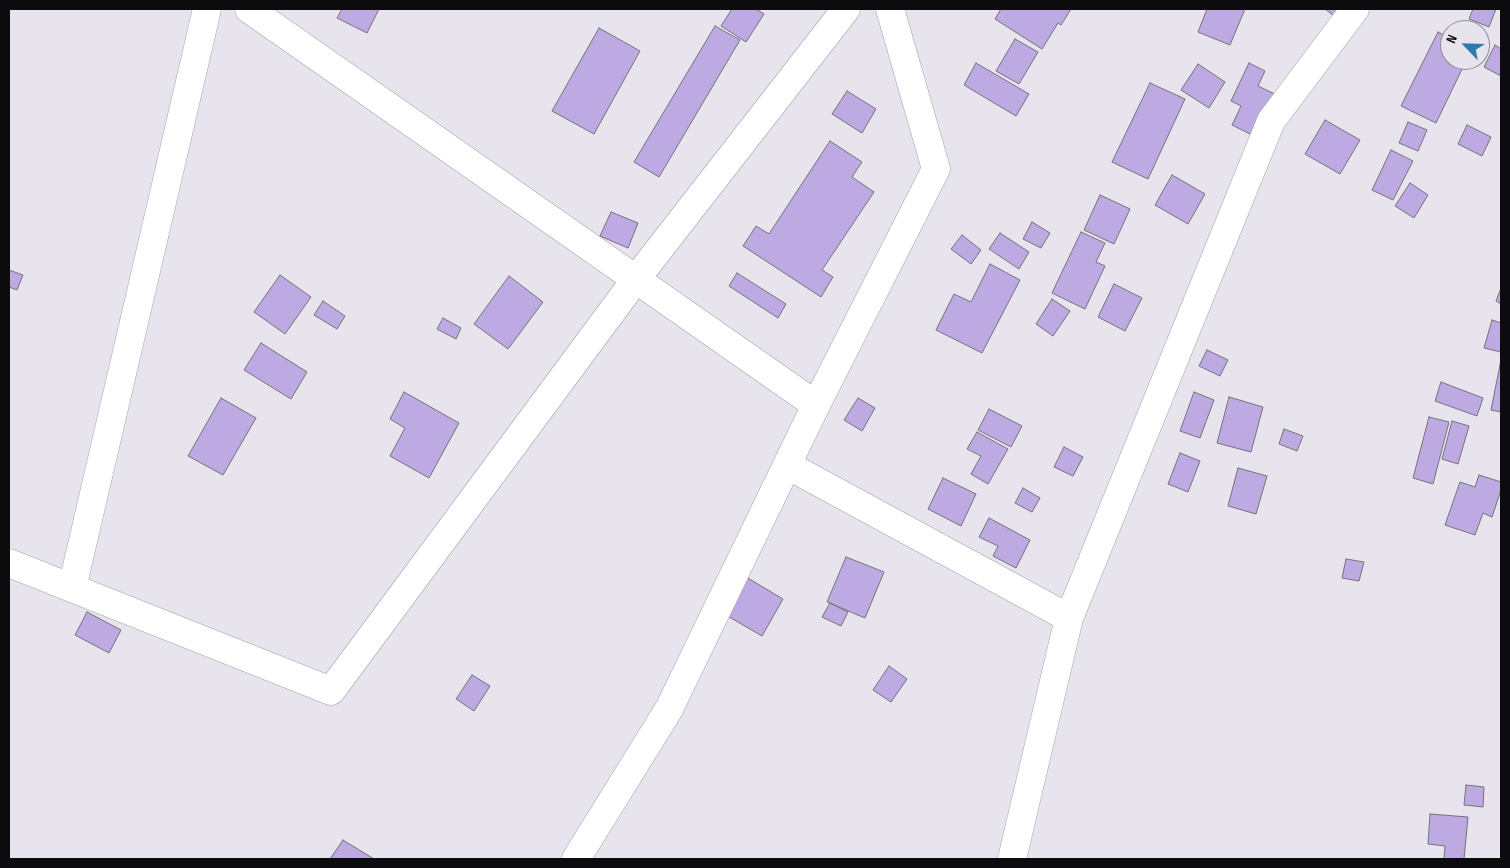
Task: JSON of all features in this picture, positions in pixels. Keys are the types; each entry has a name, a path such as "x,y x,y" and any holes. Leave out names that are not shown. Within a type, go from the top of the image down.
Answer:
{"street":[{"path":"72,588 207,9"},
{"path":"249,9 816,405"},
{"path":"9,563 331,691 636,279 846,9"},
{"path":"576,859 670,709 816,405 936,169 890,9"},
{"path":"1012,859 1069,618 1271,121 1355,9"},
{"path":"787,465 1069,618"}],"building":[{"path":"342,9 379,9 367,33 337,18"},
{"path":"732,9 756,9 764,14 746,42 721,26"},
{"path":"1001,9 1071,9 1061,25 1058,23 1042,49 995,19"},
{"path":"1207,9 1245,9 1230,45 1198,32"},
{"path":"1325,9 1347,9 1339,20"},
{"path":"1473,9 1496,9 1490,24 1490,20 1469,19"},
{"path":"715,26 740,40 659,177 634,162"},
{"path":"599,28 640,51 594,134 552,111"},
{"path":"1438,32 1440,33 1440,70 1462,70 1436,123 1401,106"},
{"path":"1015,39 1038,52 1019,84 996,71"},
{"path":"1495,45 1501,49 1501,76 1490,70 1490,55"},
{"path":"976,63 1029,94 1016,116 964,85"},
{"path":"1249,63 1265,71 1258,86 1279,96 1258,138 1232,125 1241,106 1231,101"},
{"path":"1198,64 1225,82 1209,108 1181,90"},
{"path":"1150,83 1185,99 1148,179 1112,162"},
{"path":"847,91 876,109 862,133 832,114"},
{"path":"1325,120 1360,140 1340,174 1305,154"},
{"path":"1408,122 1427,130 1418,151 1399,143"},
{"path":"1467,125 1491,137 1482,156 1458,144"},
{"path":"830,141 862,162 852,177 874,192 822,270 833,277 821,297 743,246 756,226 769,234"},
{"path":"1391,150 1413,161 1393,200 1372,190"},
{"path":"1172,175 1205,194 1188,224 1155,205"},
{"path":"1410,183 1428,195 1414,218 1395,206"},
{"path":"1100,195 1130,209 1114,244 1084,230"},
{"path":"611,212 638,223 628,248 600,236"},
{"path":"1032,222 1050,233 1041,248 1023,239"},
{"path":"1081,232 1105,243 1096,262 1105,266 1085,309 1052,293"},
{"path":"1000,233 1029,252 1019,269 989,249"},
{"path":"962,235 981,250 971,264 951,249"},
{"path":"990,264 1020,280 982,353 936,330 954,294 971,302"},
{"path":"9,270 23,275 17,290 9,287"},
{"path":"737,273 786,304 778,318 729,286"},
{"path":"280,275 311,297 285,334 254,312"},
{"path":"509,276 543,302 508,349 474,324"},
{"path":"1114,284 1142,298 1125,331 1098,317"},
{"path":"1501,288 1501,304 1496,301"},
{"path":"1052,299 1070,311 1053,336 1036,324"},
{"path":"323,301 345,316 337,329 314,315"},
{"path":"443,318 461,328 456,339 437,329"},
{"path":"1492,320 1501,323 1501,352 1484,348"},
{"path":"261,343 307,372 291,399 244,370"},
{"path":"1207,350 1228,360 1220,376 1199,366"},
{"path":"1501,360 1501,412 1491,410"},
{"path":"1441,382 1483,398 1477,416 1435,401"},
{"path":"404,392 459,423 429,478 390,456 405,428 390,419"},
{"path":"1194,392 1214,400 1200,438 1180,431"},
{"path":"1229,397 1263,407 1251,452 1217,443"},
{"path":"221,398 256,418 223,475 188,456"},
{"path":"858,398 875,408 862,431 844,420"},
{"path":"989,409 1022,426 1011,447 978,430"},
{"path":"1429,417 1449,422 1433,484 1413,478"},
{"path":"1452,421 1469,426 1458,464 1442,459"},
{"path":"1284,429 1303,436 1297,451 1279,444"},
{"path":"977,432 1008,449 988,484 971,474 981,456 967,449"},
{"path":"1064,447 1083,457 1073,476 1054,467"},
{"path":"1180,453 1200,461 1188,492 1168,484"},
{"path":"1238,468 1267,476 1256,514 1228,506"},
{"path":"1479,475 1501,482 1501,490 1492,517 1483,513 1475,535 1445,525 1460,482 1475,487"},
{"path":"943,478 976,494 961,526 928,509"},
{"path":"1023,488 1040,498 1032,512 1015,503"},
{"path":"989,518 1030,540 1016,568 993,556 998,546 979,537"},
{"path":"846,557 884,572 865,618 827,602"},
{"path":"1346,559 1364,562 1359,581 1342,578"},
{"path":"746,577 783,599 762,636 724,614"},
{"path":"830,603 848,612 841,626 822,617"},
{"path":"87,612 121,630 109,653 75,635"},
{"path":"889,666 907,679 891,702 873,690"},
{"path":"472,675 490,686 474,711 456,699"},
{"path":"1466,785 1484,787 1483,807 1464,805"},
{"path":"1430,814 1468,817 1464,859 1444,859 1445,846 1428,844"},
{"path":"343,840 374,859 330,859"}]}
